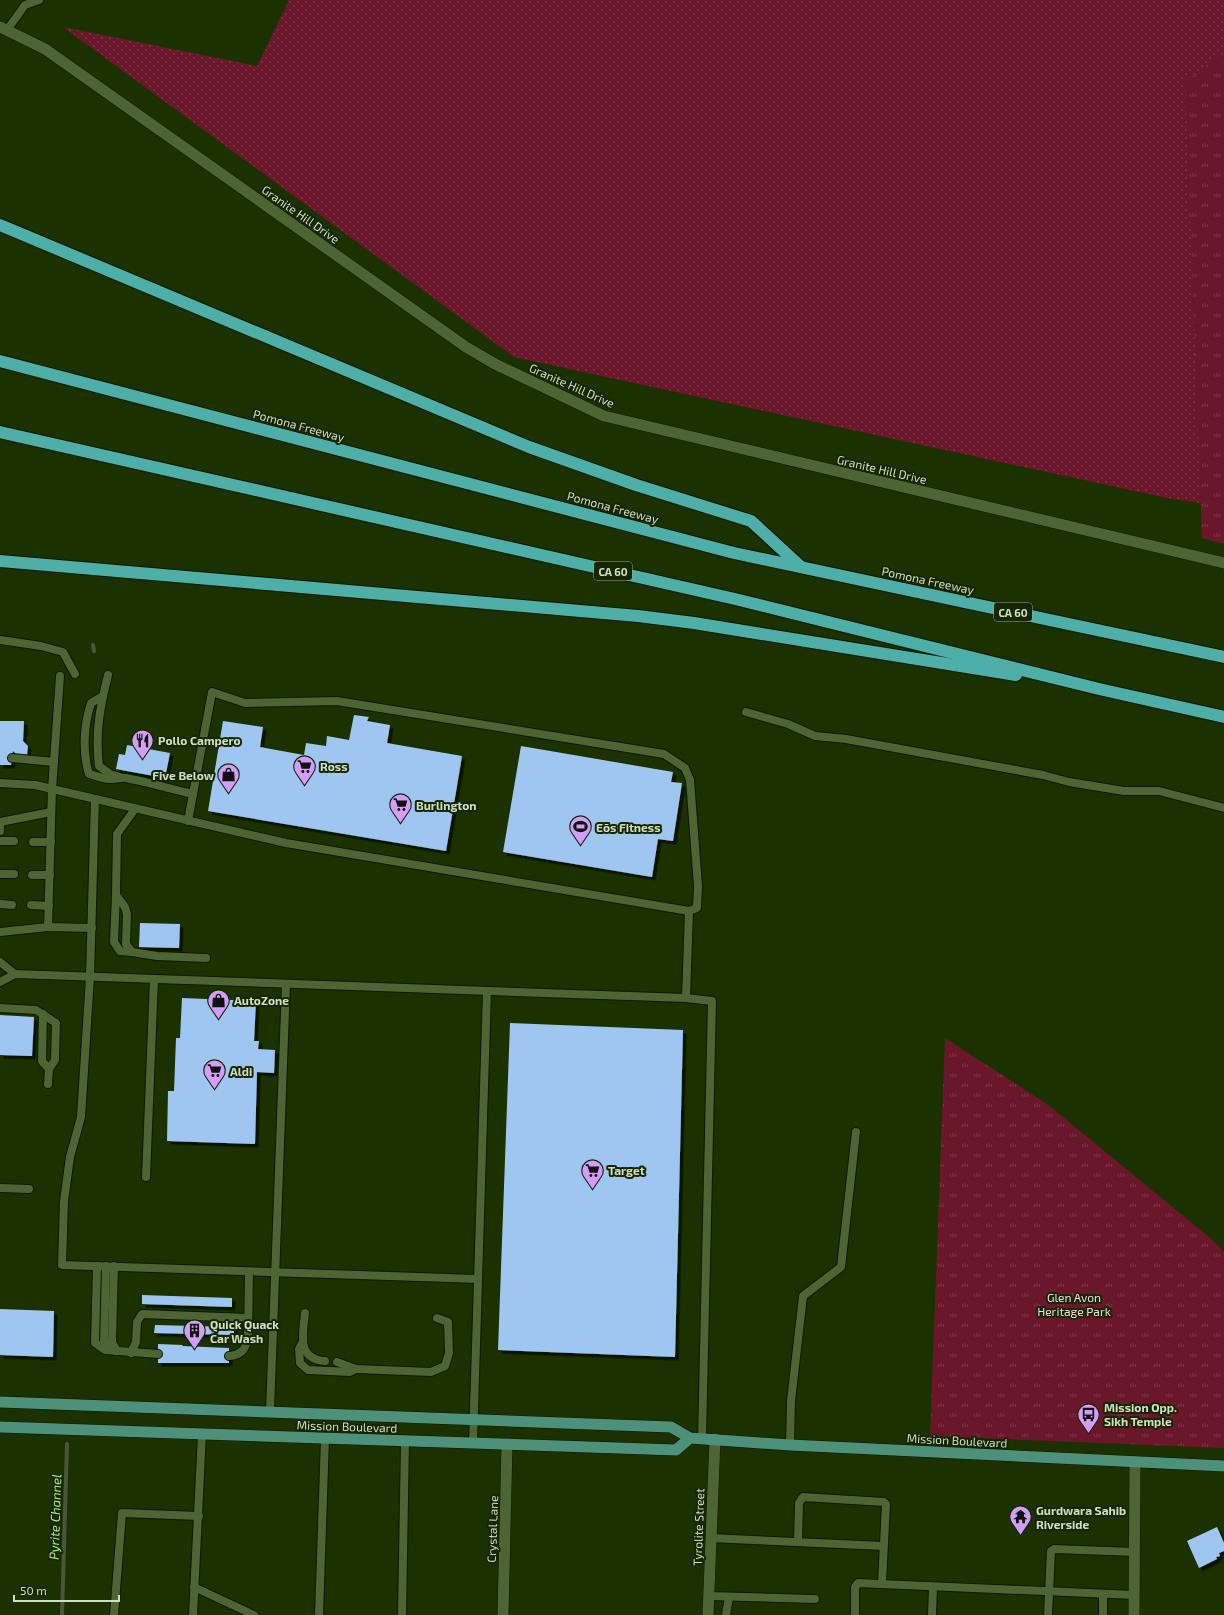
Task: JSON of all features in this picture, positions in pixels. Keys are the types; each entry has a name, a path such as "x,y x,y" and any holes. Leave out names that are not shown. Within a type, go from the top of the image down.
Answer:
{"highway":[{"path":"0,225 529,447 636,485 751,521 802,568"},
{"name":"Pomona Freeway","path":"0,361 734,553 1224,657"},
{"name":"CA 60","path":"0,432 735,598 1099,689 1224,717"},
{"path":"0,560 638,616 694,623 1099,689"}],"main road":[{"name":"Mission Boulevard","path":"0,1402 671,1427 690,1438 790,1445 1224,1466"},
{"name":"Mission Boulevard","path":"0,1427 676,1450 690,1438"}],"street":[{"name":"Granite Hill Drive","path":"4,29 45,49 466,347 495,364 604,416 1224,564"},
{"name":"Tyrolite Street","path":"708,1615 715,1439"},
{"name":"Crystal Lane","path":"503,1615 508,1444"},
{"path":"1134,1615 1135,1462"}],"lane":[{"path":"4,29 25,5 39,0"},
{"path":"0,640 41,646 63,652 75,674"},
{"path":"108,675 99,714 97,732 99,766 110,774 150,782 172,790 193,794"},
{"path":"48,927 52,789 60,676"},
{"path":"0,783 35,785 135,809 188,821 286,843 689,911 697,908 698,886 690,780 684,768 664,754 337,701 245,703 212,692 188,821"},
{"path":"103,696 91,703 87,716 86,763 89,774 112,780 121,777"},
{"path":"746,712 788,724 815,736 854,740 1043,775 1069,782 1118,790 1159,791 1224,808"},
{"path":"12,758 54,762"},
{"path":"95,799 90,977 82,1117 70,1157 64,1201 62,1265 478,1279"},
{"path":"135,809 117,834 114,942 120,951 157,956 206,958"},
{"path":"0,831 0,822 52,812"},
{"path":"0,840 14,841"},
{"path":"32,842 51,842"},
{"path":"0,874 14,874"},
{"path":"32,875 50,876"},
{"path":"116,895 125,907 127,914 126,944 132,952"},
{"path":"0,904 12,905"},
{"path":"31,905 49,906"},
{"path":"686,998 689,911"},
{"path":"0,932 48,927 92,928"},
{"path":"0,962 15,974"},
{"path":"0,982 15,974 686,998 712,1001 702,1438"},
{"path":"146,1177 154,979"},
{"path":"270,1411 286,984"},
{"path":"472,1442 474,1419 487,991"},
{"path":"0,1008 36,1010 56,1023 55,1060 48,1069"},
{"path":"43,1014 42,1061 48,1069 48,1084"},
{"path":"790,1445 790,1401 803,1296 841,1267 856,1132"},
{"path":"0,1188 29,1189"},
{"path":"97,1266 95,1343 105,1350 158,1354"},
{"path":"110,1266 112,1342 118,1352"},
{"path":"229,1356 242,1352 248,1339 249,1272"},
{"path":"305,1313 302,1343 299,1349 300,1363 308,1370 350,1372 356,1369"},
{"path":"131,1353 136,1342 137,1322 142,1314 248,1318"},
{"path":"337,1362 356,1369 431,1372 445,1366 449,1353 448,1322 437,1318"},
{"path":"302,1343 312,1359 325,1361"},
{"path":"193,1615 202,1434"},
{"path":"319,1615 325,1438"},
{"path":"402,1615 405,1440"},
{"path":"798,1542 799,1503 802,1497 884,1502 886,1504 882,1583"},
{"path":"114,1615 122,1513 199,1516"},
{"path":"710,1538 883,1546"},
{"path":"1048,1615 1051,1551 1054,1549 1135,1552"},
{"path":"855,1615 855,1587 858,1583 1134,1595"},
{"path":"194,1587 254,1615"},
{"path":"932,1615 933,1587"},
{"path":"1103,1594 1103,1615"},
{"path":"708,1596 815,1599"},
{"path":"726,1615 729,1596"}],"green space":[{"path":"289,0 1224,0 1224,506 1172,499 514,357 63,27 257,66"},
{"path":"1224,53 1224,544 1202,538 1185,81"},
{"name":"Glen Avon Heritage Park","path":"945,1038 1047,1104 1209,1237 1224,1252 1224,1448 930,1436"}],"building":[{"path":"354,715 369,717 367,721 390,725 387,743 462,756 446,851 208,811 223,721 263,727 260,747 304,755 306,743 326,746 327,736 349,740"},
{"path":"0,721 24,721 23,741 28,746 27,755 17,755 13,751 11,765 0,765"},
{"path":"127,745 170,753 165,778 116,769 119,754 125,755"},
{"path":"521,746 673,772 671,782 682,783 673,841 658,839 652,877 503,852"},
{"path":"140,923 180,924 179,948 139,947"},
{"name":"Aldi","path":"182,998 256,1001 254,1041 259,1041 258,1049 275,1050 274,1073 257,1072 255,1144 167,1141 168,1091 174,1091 176,1038 180,1038"},
{"path":"0,1015 34,1017 32,1056 0,1055"},
{"name":"Target","path":"510,1023 683,1030 675,1357 498,1350"},
{"path":"142,1295 232,1298 232,1307 142,1304"},
{"path":"0,1309 54,1311 53,1357 0,1355"},
{"path":"155,1325 234,1327 234,1335 154,1333"},
{"name":"Quick Quack Car Wash","path":"158,1344 229,1348 229,1363 158,1363"},
{"path":"1217,1527 1224,1543 1224,1551 1219,1553 1220,1556 1216,1557 1217,1559 1199,1568 1187,1541"}],"waterway":[{"name":"Pyrite Channel","path":"93,645 94,651"},
{"name":"Pyrite Channel","path":"62,1615 67,1444"}],"place":[{"name":"Pollo Campero","path":"143,760"},
{"name":"Ross","path":"305,786"},
{"name":"Five Below","path":"229,794"},
{"name":"Burlington","path":"400,824"},
{"name":"Eōs Fitness","path":"580,846"},
{"name":"AutoZone","path":"218,1020"},
{"name":"Aldi","path":"215,1090"},
{"name":"Target","path":"592,1190"},
{"name":"Quick Quack Car Wash","path":"194,1350"},
{"name":"Mission Opp. Sikh Temple","path":"1088,1434"},
{"name":"Gurdwara Sahib Riverside","path":"1020,1536"}]}
